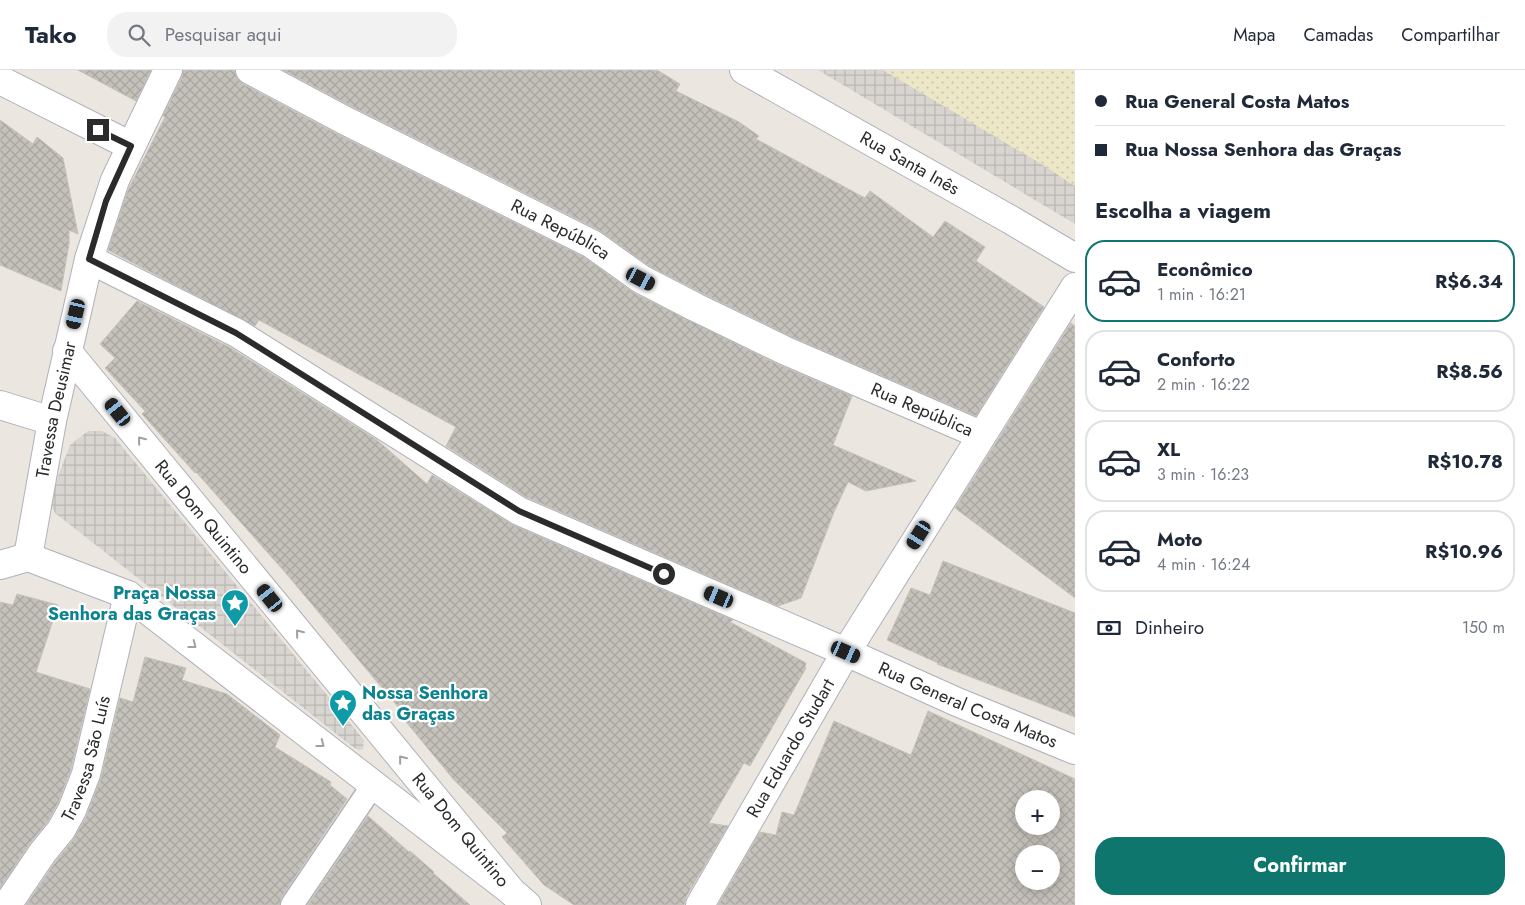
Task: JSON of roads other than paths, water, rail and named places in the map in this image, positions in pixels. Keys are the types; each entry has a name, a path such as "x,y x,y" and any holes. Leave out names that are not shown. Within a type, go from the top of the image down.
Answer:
{"street":[{"name":"Travessa Deusimar","path":"28,557 52,421 89,259 106,201 168,70"},
{"name":"Rua República","path":"250,70 344,120 592,244 641,279 704,311 786,351 981,434"},
{"name":"Rua Santa Inês","path":"744,70 1075,258"},
{"path":"0,80 131,146"},
{"name":"Rua General Costa Matos","path":"89,259 236,333 519,511 957,702 1075,750"},
{"name":"Rua Eduardo Studart","path":"700,905 846,652 981,434 1075,287"},
{"name":"Rua Dom Quintino","path":"68,351 519,898"},
{"path":"0,405 52,421"},
{"path":"0,565 28,557"},
{"name":"Rua Dom Quintino","path":"28,557 128,595 519,898"},
{"name":"Travessa São Luís","path":"6,900 61,830 72,810 86,774 128,595"}],"lane":[{"path":"292,905 373,785"}],"place":[{"name":"Praça Nossa Senhora das Graças","path":"235,627"},
{"name":"Nossa Senhora das Graças","path":"343,727"}]}
